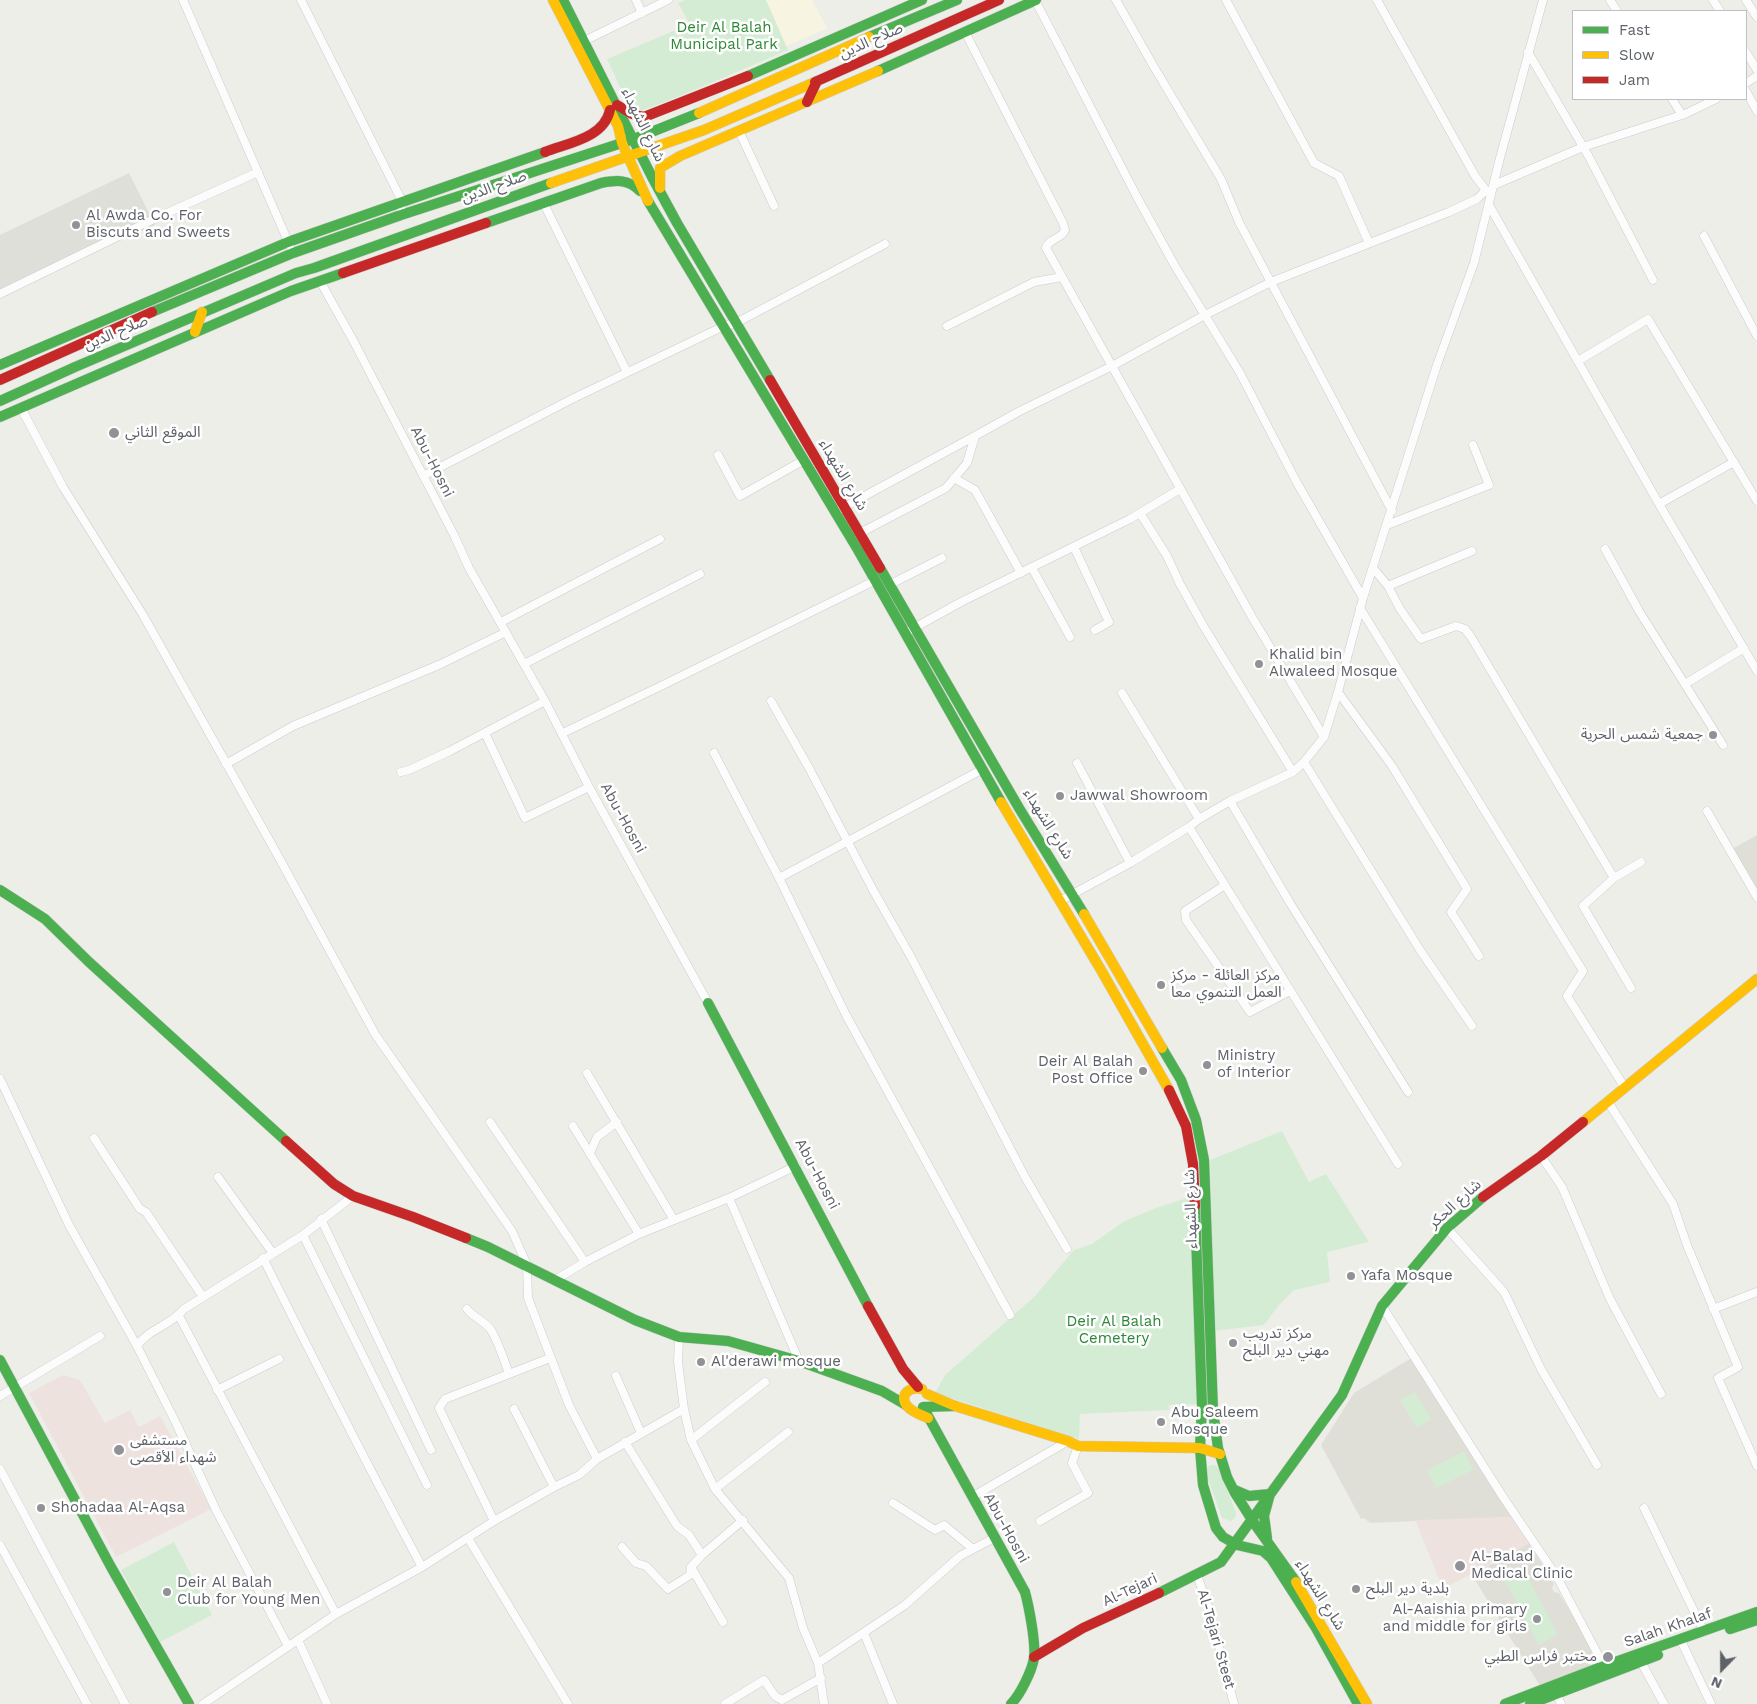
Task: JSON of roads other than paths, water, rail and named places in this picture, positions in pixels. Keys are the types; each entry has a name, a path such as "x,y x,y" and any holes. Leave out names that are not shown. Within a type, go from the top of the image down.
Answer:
{"main road":[{"path":"553,0 580,43 613,108 644,117 758,72 922,0"},
{"path":"564,0 580,43"},
{"name":"صلاح الدين","path":"0,380 293,252 634,140 704,112 896,25 957,0"},
{"name":"صلاح الدين","path":"0,401 202,312 296,273 520,193 629,158 704,130 999,0"},
{"path":"660,192 659,171 663,165 680,156 807,102 1036,0"},
{"path":"807,102 817,81"},
{"path":"0,365 288,242 496,170 595,133 605,124 613,108"},
{"name":"شارع الشهداء","path":"613,108 634,140 660,192 889,585 1181,1080 1196,1120 1204,1167 1213,1411 1216,1439 1220,1454 1235,1490 1251,1520 1313,1609 1367,1704"},
{"name":"شارع الشهداء","path":"613,108 622,143 645,196 835,512 1022,840 1138,1034 1171,1094 1186,1126 1193,1164 1198,1258 1202,1406 1200,1448 1203,1486 1216,1528 1225,1540 1233,1545 1253,1548 1267,1553 1301,1603 1358,1704"},
{"path":"0,417 291,291 544,204 581,189 618,180 628,181 634,184 645,196"},
{"path":"195,332 202,312"},
{"path":"0,890 45,919 88,962 334,1184 353,1196 413,1217 527,1265 635,1320 679,1337 728,1341 799,1361 882,1391 915,1407 955,1406 1068,1441 1078,1446 1101,1448 1200,1448 1220,1454"},
{"name":"شارع الحكر","path":"1233,1545 1342,1395 1382,1306 1448,1228 1481,1199 1541,1156 1757,979"},
{"name":"Abu-Hosni","path":"708,1002 903,1369 926,1394 955,1406"},
{"path":"0,1360 110,1567 189,1704"},
{"name":"Abu-Hosni","path":"903,1369 907,1391 904,1398 931,1420 1025,1592 1029,1608 1034,1657"},
{"path":"882,1391 907,1391 918,1387"},
{"path":"915,1407 927,1402 926,1394"},
{"path":"1235,1490 1249,1496 1270,1494 1264,1516 1264,1529 1270,1545"},
{"name":"Al-Tejari","path":"1034,1657 1083,1628 1198,1575 1221,1562 1233,1545"},
{"name":"Salah Khalaf","path":"1505,1704 1604,1666 1757,1612"},
{"path":"1530,1704 1559,1699 1683,1645 1757,1620"},
{"path":"1016,1702 1034,1657"}],"street":[{"path":"183,0 293,252"},
{"path":"302,0 402,202 401,215"},
{"path":"636,0 642,12"},
{"path":"580,43 668,0"},
{"path":"1036,0 1142,206 1175,266 1240,373 1296,481 1363,598"},
{"path":"1116,0 1221,179 1240,222 1392,510"},
{"path":"1226,0 1314,163 1339,176 1370,243"},
{"path":"1060,901 1130,863 1230,801 1293,772 1304,762 1324,737 1363,598 1438,365 1474,262 1489,205 1488,193 1465,160 1377,0"},
{"path":"835,512 1018,412 1112,366 1205,314 1271,282 1449,212 1478,200 1488,193 1494,185 1543,0"},
{"path":"1746,0 1757,17"},
{"path":"965,32 1063,223 1065,230 1063,234 1050,242 1046,248 1252,617 1324,737"},
{"path":"1528,52 1583,147 1653,280"},
{"path":"1747,54 1757,70"},
{"path":"1747,93 1757,110"},
{"path":"1673,100 1682,115"},
{"path":"1494,185 1583,147 1682,115 1714,100"},
{"path":"739,131 774,206"},
{"path":"0,294 156,218 258,172"},
{"path":"544,204 627,372"},
{"path":"1489,205 1659,504 1757,671"},
{"path":"1704,236 1757,336"},
{"path":"423,476 627,372 724,326 736,323 884,244"},
{"path":"947,326 1034,282 1062,277"},
{"name":"Abu-Hosni","path":"320,281 354,342 469,568 563,733 589,787 708,1002"},
{"path":"1578,360 1648,319 1757,501"},
{"path":"21,408 63,487 143,615 375,1034 512,1231 527,1265 528,1298 550,1358 569,1405 597,1459"},
{"path":"860,533 946,488 967,463 975,436"},
{"path":"1387,525 1489,486 1473,446"},
{"path":"718,455 740,496 804,460"},
{"path":"1659,504 1734,462"},
{"path":"954,478 975,490 1021,573"},
{"path":"905,633 963,601 1140,513 1180,489"},
{"path":"1140,513 1167,556 1204,627 1293,772"},
{"path":"500,622 660,540"},
{"path":"1074,547 1109,622 1095,630"},
{"path":"1605,549 1639,611 1723,745"},
{"path":"1388,586 1472,551"},
{"path":"889,585 942,558"},
{"path":"1032,568 1070,637"},
{"path":"1373,568 1388,586 1400,609 1421,639 1456,626 1465,629 1614,878"},
{"path":"524,664 700,574"},
{"path":"563,733 874,581"},
{"path":"1360,608 1583,971 1567,996 1625,1088"},
{"path":"226,764 293,726 432,668 506,632"},
{"path":"1685,684 1744,648"},
{"path":"1338,692 1392,766 1467,889 1451,912 1479,956"},
{"path":"1122,693 1199,819"},
{"path":"401,772 409,770 485,733 545,701"},
{"path":"771,701 944,1019 1025,1177 1067,1249"},
{"path":"485,733 525,818 589,787"},
{"path":"714,753 779,878 846,1015 1010,1315"},
{"path":"1304,762 1420,950 1472,1026"},
{"path":"1077,763 1130,863"},
{"path":"779,878 983,769"},
{"path":"1230,801 1290,904 1408,1092"},
{"path":"1707,811 1757,897"},
{"path":"1189,827 1398,1164"},
{"path":"1632,988 1583,906 1614,878 1640,862"},
{"path":"1225,885 1185,911 1186,920 1250,1012 1290,991"},
{"path":"587,1073 674,1220"},
{"path":"0,1079 69,1225 137,1346 176,1423 216,1510 288,1646"},
{"path":"1608,1102 1673,1204 1687,1245 1738,1367 1718,1378 1757,1466"},
{"path":"490,1122 585,1262"},
{"path":"590,1153 597,1137 617,1122"},
{"path":"573,1126 639,1234"},
{"path":"94,1138 140,1209 146,1212 203,1297"},
{"path":"1541,1156 1562,1187 1610,1299 1660,1394"},
{"path":"555,1280 639,1234 729,1198 796,1166"},
{"path":"218,1177 272,1252"},
{"path":"137,1346 142,1338 179,1316 184,1308 272,1252 303,1235 353,1196"},
{"path":"729,1198 799,1361"},
{"path":"322,1219 431,1450"},
{"path":"1448,1228 1504,1292 1541,1369 1597,1465"},
{"path":"303,1235 427,1485"},
{"path":"264,1258 368,1467 422,1567"},
{"path":"1713,1309 1757,1292"},
{"path":"1382,1306 1556,1577 1604,1666"},
{"path":"468,1309 473,1316 482,1321 491,1330 509,1374"},
{"path":"179,1316 336,1614"},
{"path":"0,1396 100,1336"},
{"path":"679,1337 678,1362 684,1409 691,1440 716,1489 789,1578 802,1628 818,1663 824,1704"},
{"path":"494,1521 439,1408 445,1399 550,1358"},
{"path":"217,1390 279,1359"},
{"path":"616,1376 641,1433"},
{"path":"691,1440 765,1382"},
{"path":"514,1409 554,1486"},
{"path":"203,1704 336,1614 422,1567 494,1521 554,1486 579,1475 597,1459 684,1409"},
{"path":"716,1489 788,1432"},
{"path":"972,1497 1068,1441"},
{"path":"625,1442 677,1526 688,1535 702,1555"},
{"path":"1040,1521 1088,1493 1072,1463 1078,1446"},
{"path":"0,1469 125,1704"},
{"path":"893,1503 935,1530 944,1525 972,1549"},
{"path":"1644,1508 1704,1632"},
{"path":"622,1547 636,1563 646,1566 668,1589 690,1576 691,1567 702,1555 743,1520"},
{"path":"468,1538 568,1704"},
{"path":"818,1663 905,1604 960,1556 994,1538"},
{"path":"0,1545 87,1704"},
{"path":"691,1567 723,1622"},
{"name":"Al-Tejari Steet","path":"1198,1575 1234,1704"},
{"path":"864,1633 893,1704"},
{"path":"298,1640 327,1704"},
{"path":"1683,1645 1711,1704"},
{"path":"1641,1662 1664,1704"},
{"path":"725,1704 764,1680 775,1696 782,1700 820,1678"}],"place":[{"name":"Al Awda Co. For Biscuts and Sweets","path":"76,225"},
{"name":"الموقع الثاني","path":"114,433"},
{"name":"Khalid bin Alwaleed Mosque","path":"1259,664"},
{"name":"جمعية شمس الحرية","path":"1713,735"},
{"name":"Jawwal Showroom","path":"1060,796"},
{"name":"مركز العائلة - مركز العمل التنموي معا","path":"1161,985"},
{"name":"Ministry of Interior","path":"1207,1065"},
{"name":"Deir Al Balah Post Office","path":"1143,1071"},
{"name":"Yafa Mosque","path":"1351,1276"},
{"name":"مركز تدريب مهني دير البلح","path":"1233,1343"},
{"name":"Al'derawi mosque","path":"701,1362"},
{"name":"Abu Saleem Mosque","path":"1161,1422"},
{"name":"مستشفى شهداء الأقصى","path":"119,1450"},
{"name":"Shohadaa Al-Aqsa","path":"41,1508"},
{"name":"Al-Balad Medical Clinic","path":"1460,1566"},
{"name":"بلدية دير البلح","path":"1356,1589"},
{"name":"Deir Al Balah Club for Young Men","path":"167,1592"},
{"name":"Al-Aaishia primary and middle for girls","path":"1537,1619"},
{"name":"مختبر فراس الطبي","path":"1608,1657"}],"park label":[{"name":"Deir Al Balah Municipal Park","path":"724,36"},
{"name":"Deir Al Balah Cemetery","path":"1114,1330"}]}
